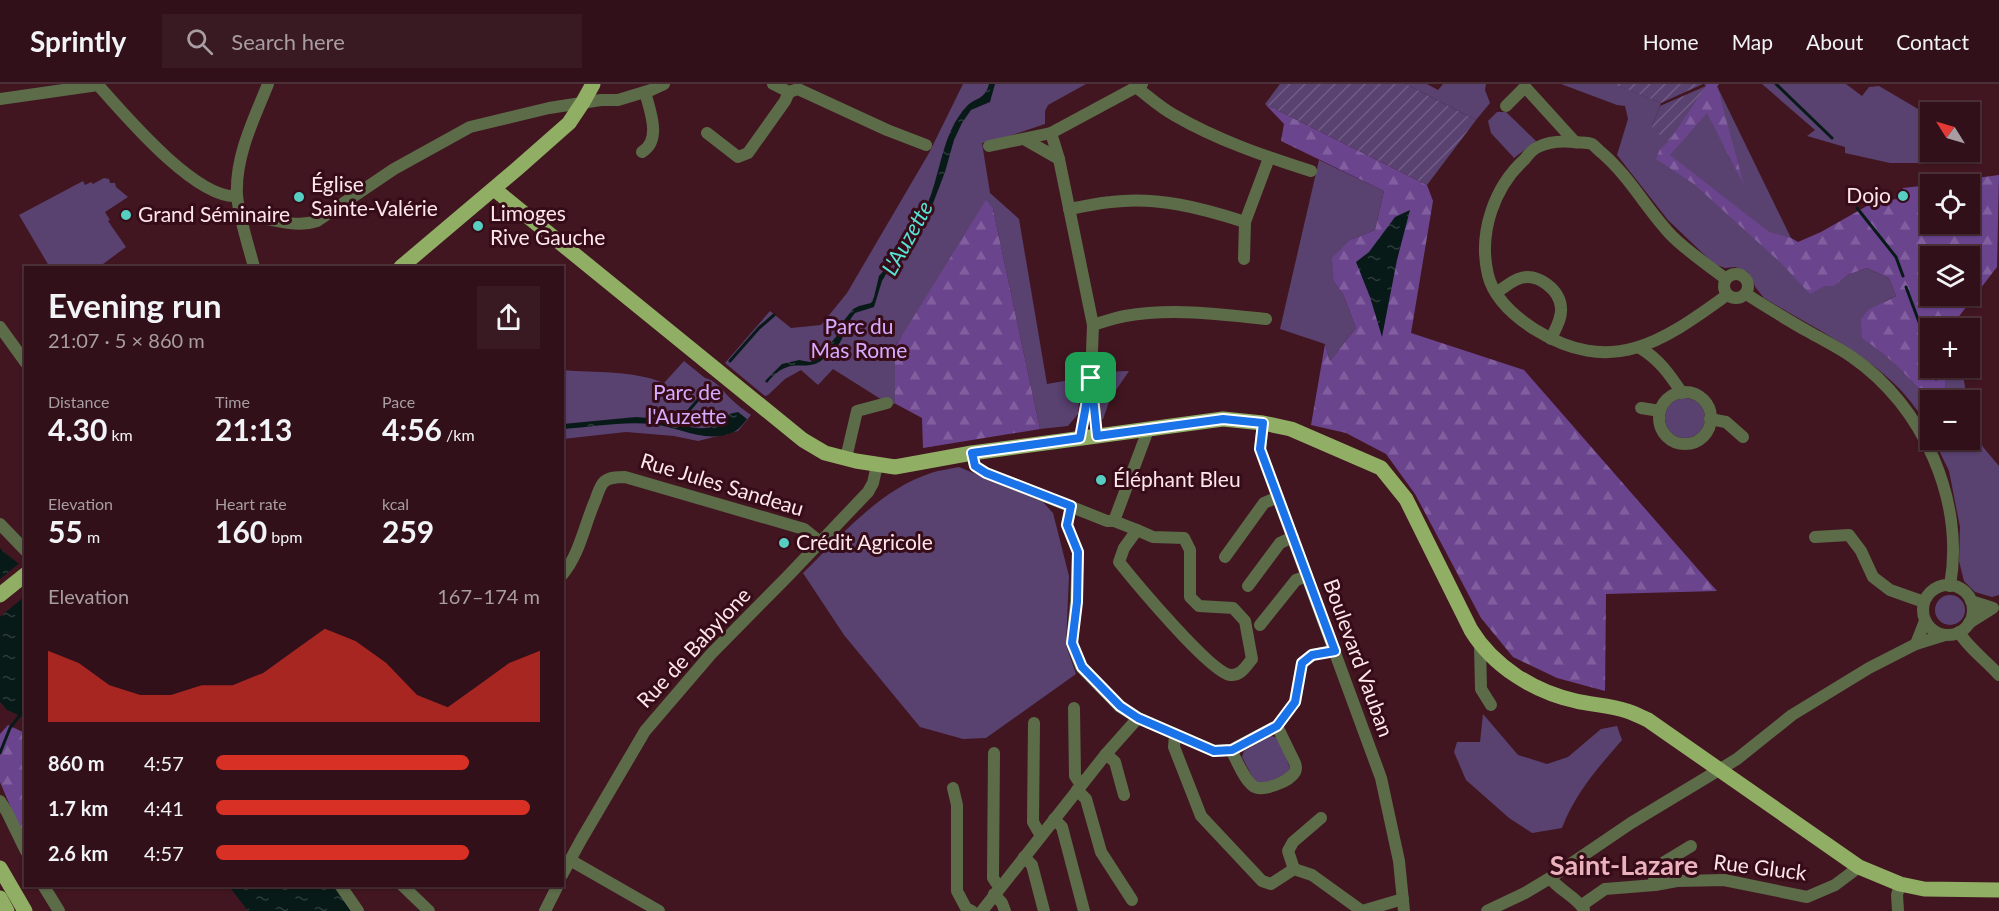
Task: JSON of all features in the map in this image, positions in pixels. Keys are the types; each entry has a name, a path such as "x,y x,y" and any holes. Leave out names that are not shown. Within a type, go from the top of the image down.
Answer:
{"main road":[{"path":"402,266 568,123 593,84"},
{"path":"494,189 803,440 825,453 895,467 972,453 1223,419 1263,423 1291,429 1381,468 1406,499 1480,645 1509,671 1549,694 1626,710 1648,720 1859,867 1900,884 1924,889 1999,890"},
{"path":"0,595 24,576"},
{"path":"0,868 25,911"},
{"path":"0,898 7,911"}],"street":[{"path":"254,266 237,196 238,171 268,84"},
{"path":"241,213 308,224 317,221 394,169 470,127 549,108 583,102 618,100 664,84"},
{"path":"773,84 789,92"},
{"path":"0,99 98,85 150,142 192,179 228,196 237,196"},
{"path":"989,146 1051,132 1139,86 1173,115 1269,158 1311,171"},
{"path":"1506,106 1525,87 1575,142"},
{"path":"707,133 738,157 748,153 789,92 798,88 887,130 926,145"},
{"path":"642,152 649,148 653,132 645,92"},
{"path":"1051,132 1059,159 1093,325 1091,378 1097,436"},
{"path":"1024,139 1059,159"},
{"path":"1726,279 1673,237 1612,162 1592,144 1565,141 1537,147 1510,173 1492,206 1484,244 1488,276 1501,302 1521,321 1551,339 1579,350 1599,353 1640,348 1700,315 1727,295"},
{"path":"1244,259 1245,222 1269,158"},
{"path":"1069,209 1113,201 1160,202 1207,210 1245,222"},
{"path":"1732,274 1743,276 1748,282 1746,294 1739,298 1731,298 1727,295 1724,288 1726,279 1732,274"},
{"path":"1497,293 1522,277 1540,279 1555,291 1562,307 1551,339"},
{"path":"1746,294 1853,357 1886,386 1913,418 1935,459 1945,490 1953,538 1950,586"},
{"path":"1093,325 1125,316 1172,313 1219,313 1266,319"},
{"path":"0,327 24,360"},
{"path":"1640,348 1650,353 1668,371 1682,393"},
{"path":"1640,348 1644,357 1666,381 1669,398"},
{"path":"1080,438 1091,378"},
{"path":"1682,393 1694,394 1701,398 1707,405 1710,419 1707,430 1702,436 1695,441 1679,443 1665,435 1659,420 1660,411 1669,398 1682,393"},
{"path":"846,458 857,411 887,403"},
{"path":"1641,408 1660,411"},
{"path":"1710,419 1726,422 1743,437"},
{"name":"Boulevard Vauban","path":"1263,423 1260,449 1381,778 1395,840 1404,905"},
{"path":"1114,520 1149,430"},
{"path":"972,453 975,466 986,473 1107,520 1114,520 1137,530 1153,537 1184,538 1190,550 1190,597 1199,606 1233,608 1245,621 1252,659 1242,671 1232,675 1222,672 1190,643 1119,562 1124,548 1137,530"},
{"name":"Rue de Babylone","path":"564,871 645,730 711,654 868,492 873,483 877,465"},
{"name":"Rue Jules Sandeau","path":"564,573 579,548 591,510 603,483 613,478 625,477 804,529 820,542"},
{"path":"1225,558 1264,503 1278,497"},
{"path":"1071,506 1067,525 1078,552 1077,602 1072,643 1082,667 1120,706 1138,718 1214,751 1232,750 1277,726 1295,702 1302,663 1312,655 1335,651"},
{"path":"0,524 24,549"},
{"path":"1815,537 1849,535 1861,551 1873,577 1890,590 1924,602"},
{"path":"1248,586 1280,543 1293,537"},
{"path":"1260,625 1296,580 1307,576"},
{"path":"1916,645 1925,621 1924,602 1934,590 1942,586 1963,590 1971,601 1973,609 1969,623"},
{"path":"1971,601 1996,607"},
{"path":"1487,911 1526,893 1550,878 1631,823 1737,759 1792,715 1869,668 1916,645 1959,632 1969,623 1996,607"},
{"path":"1925,621 1937,633 1945,635"},
{"path":"1959,632 1967,644 1999,675"},
{"path":"1480,645 1481,689 1491,705"},
{"path":"1074,708 1075,776 1086,799 1101,852 1132,900"},
{"path":"982,911 1106,754 1138,718"},
{"path":"1034,723 1033,822 1041,836"},
{"path":"1232,750 1251,785 1265,790 1293,775 1296,769 1277,726"},
{"path":"1175,735 1174,747 1201,816 1262,881 1271,884 1293,869"},
{"path":"994,753 993,878 1005,911"},
{"path":"1106,754 1115,762 1124,795"},
{"path":"953,788 957,805 957,891 966,908 972,911"},
{"path":"0,801 24,847"},
{"path":"1293,869 1288,851 1293,842 1321,818"},
{"path":"1054,819 1062,827 1084,911"},
{"path":"1655,885 1653,869 1691,846"},
{"path":"1024,857 1032,865 1044,911"},
{"path":"570,860 639,906 659,911"},
{"name":"Rue Gluck","path":"1583,908 1605,889 1655,885 1677,880 1724,880 1807,897 1835,885 1859,867"},
{"path":"1293,869 1312,875 1362,911 1404,905"},
{"path":"1550,878 1559,889 1583,908"},
{"path":"1898,911 1897,895 1900,884"},
{"path":"44,887 59,911"},
{"path":"341,887 358,911"},
{"path":"404,887 429,911"},
{"path":"545,911 557,887"}],"green space":[{"name":"Parc du Mas Rome","path":"963,84 1086,84 1048,105 1045,111 1045,124 982,143 990,193 1019,219 1047,384 1081,378 1078,414 1068,426 1040,429 993,209 895,346 896,404 887,403 833,369 818,385 801,370 785,379 765,396 725,363 770,311 791,328 821,325 847,293 929,153"},
{"path":"1280,84 1406,84 1476,120 1427,185 1265,104"},
{"path":"1406,84 1427,84 1438,90 1443,84 1486,84 1485,90 1490,103 1476,120"},
{"path":"1561,84 1614,84 1661,103 1651,129 1706,86 1704,84 1719,84 1717,86 1791,238 1847,275 1867,268 1889,278 1896,296 1885,301 1862,337 1898,367 1920,391 1920,416 1899,389 1858,354 1764,298 1748,272 1735,267 1725,268 1714,264 1668,220 1617,155 1628,119 1625,106"},
{"path":"1613,84 1703,84 1661,103"},
{"path":"1707,84 1719,84 1717,86 1744,185 1707,113 1670,155 1769,232 1798,242 1821,232 1874,202 1897,199 1903,188 1920,186 1920,234 1980,234 1980,178 1999,175 1997,267 1980,289 1980,246 1920,246 1920,306 1967,306 1958,318 1920,318 1920,378 1946,378 1945,390 1920,391 1898,367 1862,338 1861,319 1868,310 1896,296 1889,278 1867,268 1847,275 1834,286 1825,286 1810,294 1781,263 1694,184 1656,159 1660,149 1669,141"},
{"path":"1762,84 1846,84 1862,96 1869,87 1879,86 1920,110 1920,162 1936,162 1890,163 1845,153 1845,147 1807,136 1815,130"},
{"path":"1706,86 1669,141 1651,129 1660,106"},
{"path":"1265,104 1427,185 1433,201 1411,333 1524,370 1717,591 1606,594 1605,691 1557,678 1513,657 1481,618 1415,494 1386,454 1346,433 1311,425 1325,344 1330,361 1356,328 1343,294 1334,282 1332,258 1350,240 1375,230 1384,191 1281,141 1284,124"},
{"path":"1497,112 1506,112 1536,141 1514,158 1491,133 1488,121"},
{"path":"1319,160 1384,191 1375,230 1350,240 1334,282 1343,294 1356,328 1330,361 1325,344 1280,329"},
{"path":"104,178 109,179 110,183 115,183 116,187 128,197 105,212 110,220 108,221 126,247 100,266 49,266 19,215 83,181 85,185 91,182 93,184"},
{"path":"986,200 993,209 1040,429 923,448 922,418 896,404 895,401 895,347"},
{"name":"Parc de l'Auzette","path":"684,361 705,378 716,383 733,401 751,415 738,431 698,441 674,436 626,432 564,439 564,370 627,374 664,383"},
{"path":"1129,371 1110,399 1103,419 1099,419 1102,372"},
{"path":"1946,378 1964,378 1965,390 1945,390"},
{"path":"1685,398 1693,399 1699,404 1704,410 1704,426 1699,432 1693,437 1685,438 1677,437 1671,432 1666,426 1665,418 1666,410 1671,404 1677,399"},
{"path":"1980,440 1999,466 1999,595 1992,597 1975,592 1964,581 1959,561 1960,527 1949,471 1939,450 1980,450"},
{"path":"959,467 1043,502 1053,513 1069,576 1066,645 1076,674 986,738 963,739 920,727 844,635 803,573 846,530 894,491 931,473"},
{"path":"1950,595 1956,596 1964,604 1964,616 1956,624 1950,625 1944,624 1936,616 1935,610 1936,604 1944,596"},
{"path":"1483,714 1518,755 1547,764 1568,757 1601,729 1617,726 1622,740 1581,792 1562,828 1532,833 1509,818 1466,780 1454,752 1457,742 1480,742"},
{"path":"8,725 24,733 24,839 0,782 0,734"},
{"path":"1271,736 1279,738 1290,768 1289,772 1265,784 1256,784 1242,757 1244,751"}],"water":[{"name":"L'Auzette","path":"989,84 995,84 990,102 971,110 962,123 927,219 906,240 882,281 874,307 855,313 837,347 822,360 815,364 790,366 776,374 767,383 765,381 782,364 799,360 810,362 816,359 836,337 842,323 853,309 871,303 879,276 886,268 895,247 906,234 911,221 920,215 927,205 952,128 967,106 985,93"},
{"path":"1410,210 1397,260 1382,337 1356,262 1369,252 1395,217"},
{"path":"738,412 747,419 732,433 716,436 697,435 661,425 641,423 564,429 564,424 636,417 674,420 677,424 705,428 718,424 729,414"},
{"path":"0,548 24,569 24,718 7,710 0,702"},
{"path":"230,887 338,887 356,911 248,911"}],"pier":[{"path":"22,561 24,564 24,597 0,617 0,579"}],"waterway":[{"path":"1776,84 1832,138"},
{"path":"1857,208 1896,257 1903,276"},
{"path":"1906,287 1920,325"},
{"path":"730,361 759,328 774,315"},
{"path":"673,423 685,415 708,388"},
{"path":"0,753 10,728 24,710"}],"place":[{"name":"Dojo","path":"1903,196"},
{"name":"Église Sainte-Valérie","path":"299,197"},
{"name":"Grand Séminaire","path":"126,215"},
{"name":"Limoges Rive Gauche","path":"478,226"},
{"name":"Éléphant Bleu","path":"1101,480"},
{"name":"Crédit Agricole","path":"784,543"}],"district":[{"name":"Saint-Lazare","path":"1624,866"}],"route":[{"path":"1091,378 1097,436 1223,419 1263,423 1260,449 1335,651 1312,655 1302,663 1295,702 1277,726 1232,750 1214,751 1138,718 1120,706 1082,667 1072,643 1077,602 1078,552 1067,525 1071,506 986,473 975,466 972,453 1080,438 1091,378"}]}
